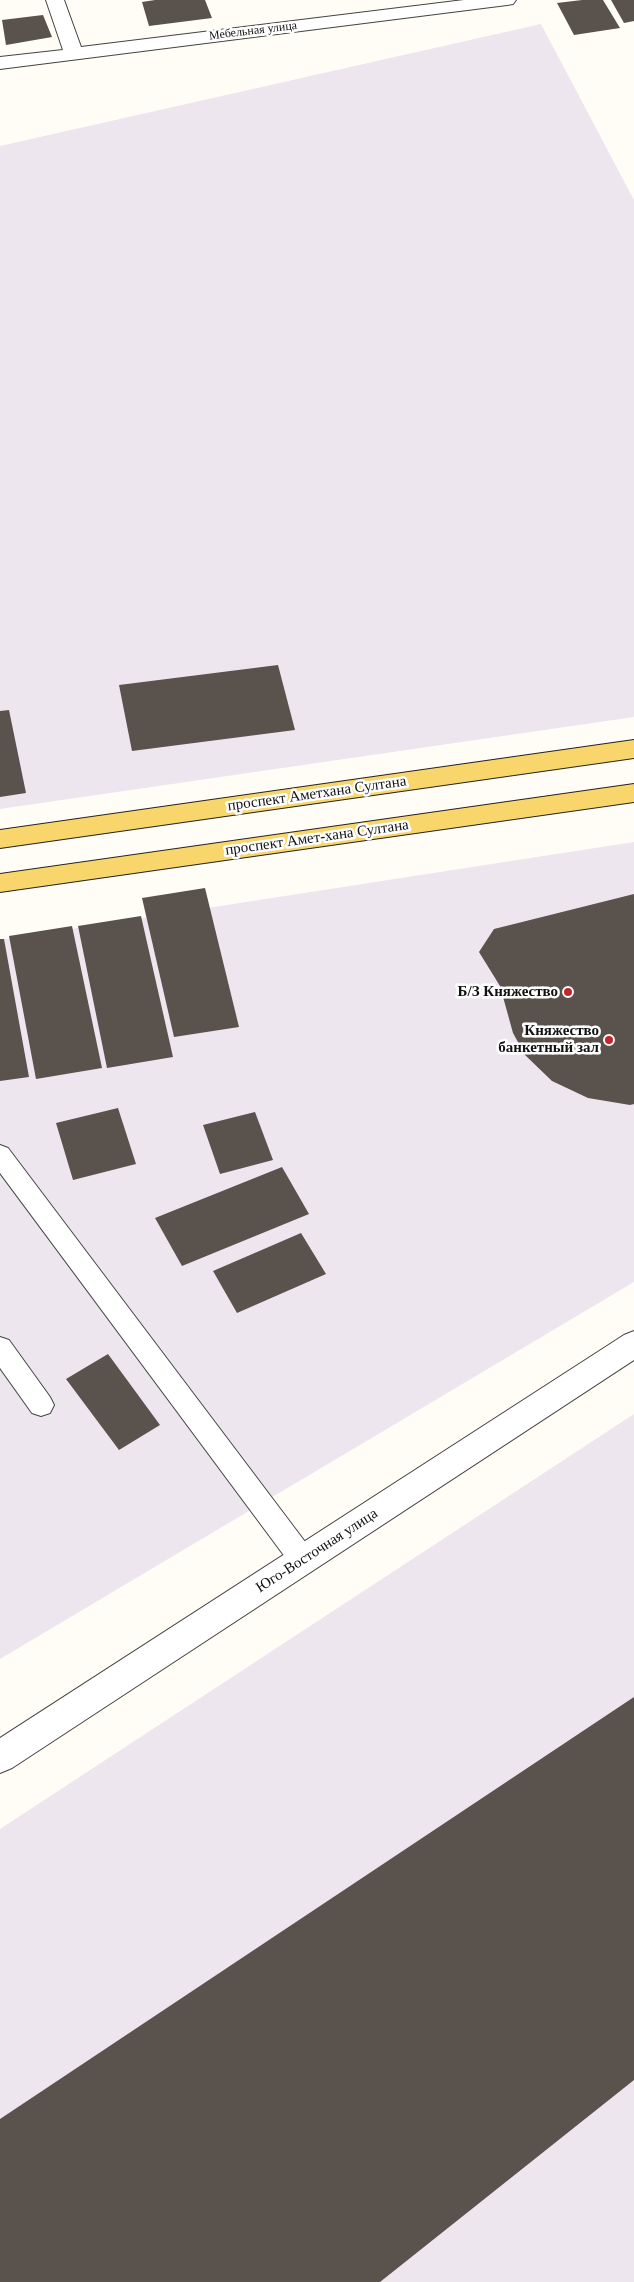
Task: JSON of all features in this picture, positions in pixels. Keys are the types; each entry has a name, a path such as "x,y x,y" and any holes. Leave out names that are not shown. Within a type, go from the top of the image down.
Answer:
{"main road":[{"name":"проспект Аметхана Султана","path":"0,838 634,749"},
{"name":"проспект Амет-хана Султана","path":"0,883 634,793"}],"street":[{"path":"55,0 74,54"},
{"name":"Мебельная улица","path":"0,63 507,0"},
{"name":"Юго-Восточная улица","path":"0,1757 634,1344"}],"lane":[{"path":"0,1155 303,1560"},
{"path":"0,1348 42,1405"}],"shaded area":[{"path":"541,24 634,200 634,717 0,809 0,146"},
{"path":"634,842 634,1282 0,1659 0,940"},
{"path":"634,1414 634,2282 0,2282 0,1829"}],"building":[{"path":"155,0 205,0 212,18 149,26 142,2"},
{"path":"603,0 620,28 574,35 557,3"},
{"path":"611,0 634,0 634,21 624,23"},
{"path":"43,15 52,37 6,45 2,20"},
{"path":"278,665 295,730 132,751 119,685"},
{"path":"9,710 26,793 0,797 0,711"},
{"path":"205,888 239,1027 174,1037 142,898"},
{"name":"Б/З Княжество","path":"634,894 634,1104 630,1105 588,1098 552,1081 525,1055 513,1033 500,986 479,952 494,929"},
{"path":"141,916 173,1057 107,1068 78,926"},
{"path":"72,926 102,1068 36,1079 9,936"},
{"path":"0,939 4,939 29,1077 0,1081"},
{"path":"118,1108 136,1164 73,1180 56,1123"},
{"path":"255,1112 273,1160 220,1174 203,1125"},
{"path":"282,1167 309,1214 182,1266 155,1218"},
{"path":"301,1233 326,1274 237,1313 213,1271"},
{"path":"108,1354 160,1425 119,1450 66,1379"},
{"path":"634,1697 634,2080 380,2282 0,2282 0,2119"}],"place":[{"name":"Б/З Княжество","path":"568,992"},
{"name":"Княжество банкетный зал","path":"609,1040"}]}
